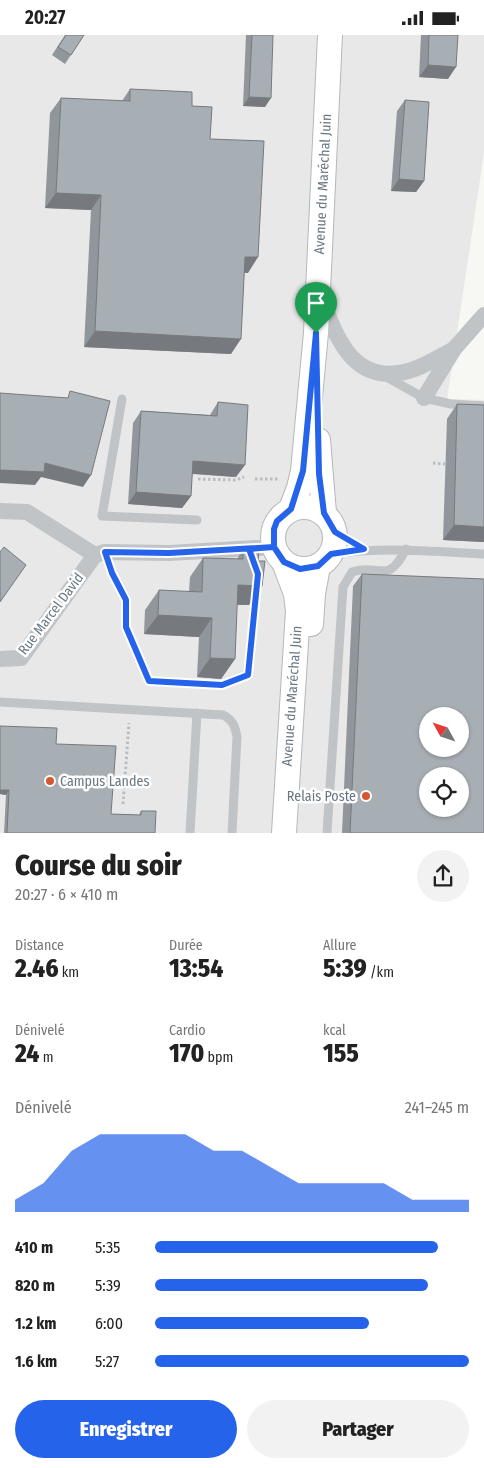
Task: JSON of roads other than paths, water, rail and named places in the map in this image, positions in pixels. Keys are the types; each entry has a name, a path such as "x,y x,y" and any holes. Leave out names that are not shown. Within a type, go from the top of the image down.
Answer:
{"main road":[{"name":"Avenue du Maréchal Juin","path":"291,509 303,471 316,333 330,35"},
{"name":"Avenue du Maréchal Juin","path":"298,833 313,593 327,541 319,474 316,333"},
{"path":"308,506 327,541 300,569 279,554 274,529 277,521 291,509 308,506"},
{"name":"Avenue du Maréchal Juin","path":"279,554 296,594 298,611 284,833"}],"street":[{"path":"318,285 340,343 362,367 382,374 399,373 424,364 454,349"},
{"path":"424,398 454,349 484,315"},
{"path":"0,511 27,512 100,553 195,551 279,554"},
{"name":"Rue Marcel David","path":"0,659 21,658 100,553"}],"lane":[{"path":"382,374 424,398 451,404 484,406"},
{"path":"122,399 102,516 197,520"},
{"path":"327,541 364,549 406,549 484,554"},
{"path":"327,541 364,549"},
{"path":"327,833 343,587 352,572 386,572 391,570 399,563 406,549"},
{"path":"100,553 126,600 126,627 149,681 222,685 248,675 258,574"},
{"path":"0,702 197,713 223,715 230,718 235,726 237,737 232,833"},
{"path":"190,833 197,713"}],"place":[{"name":"Campus Landes","path":"50,781"},
{"name":"Relais Poste","path":"366,796"}]}
